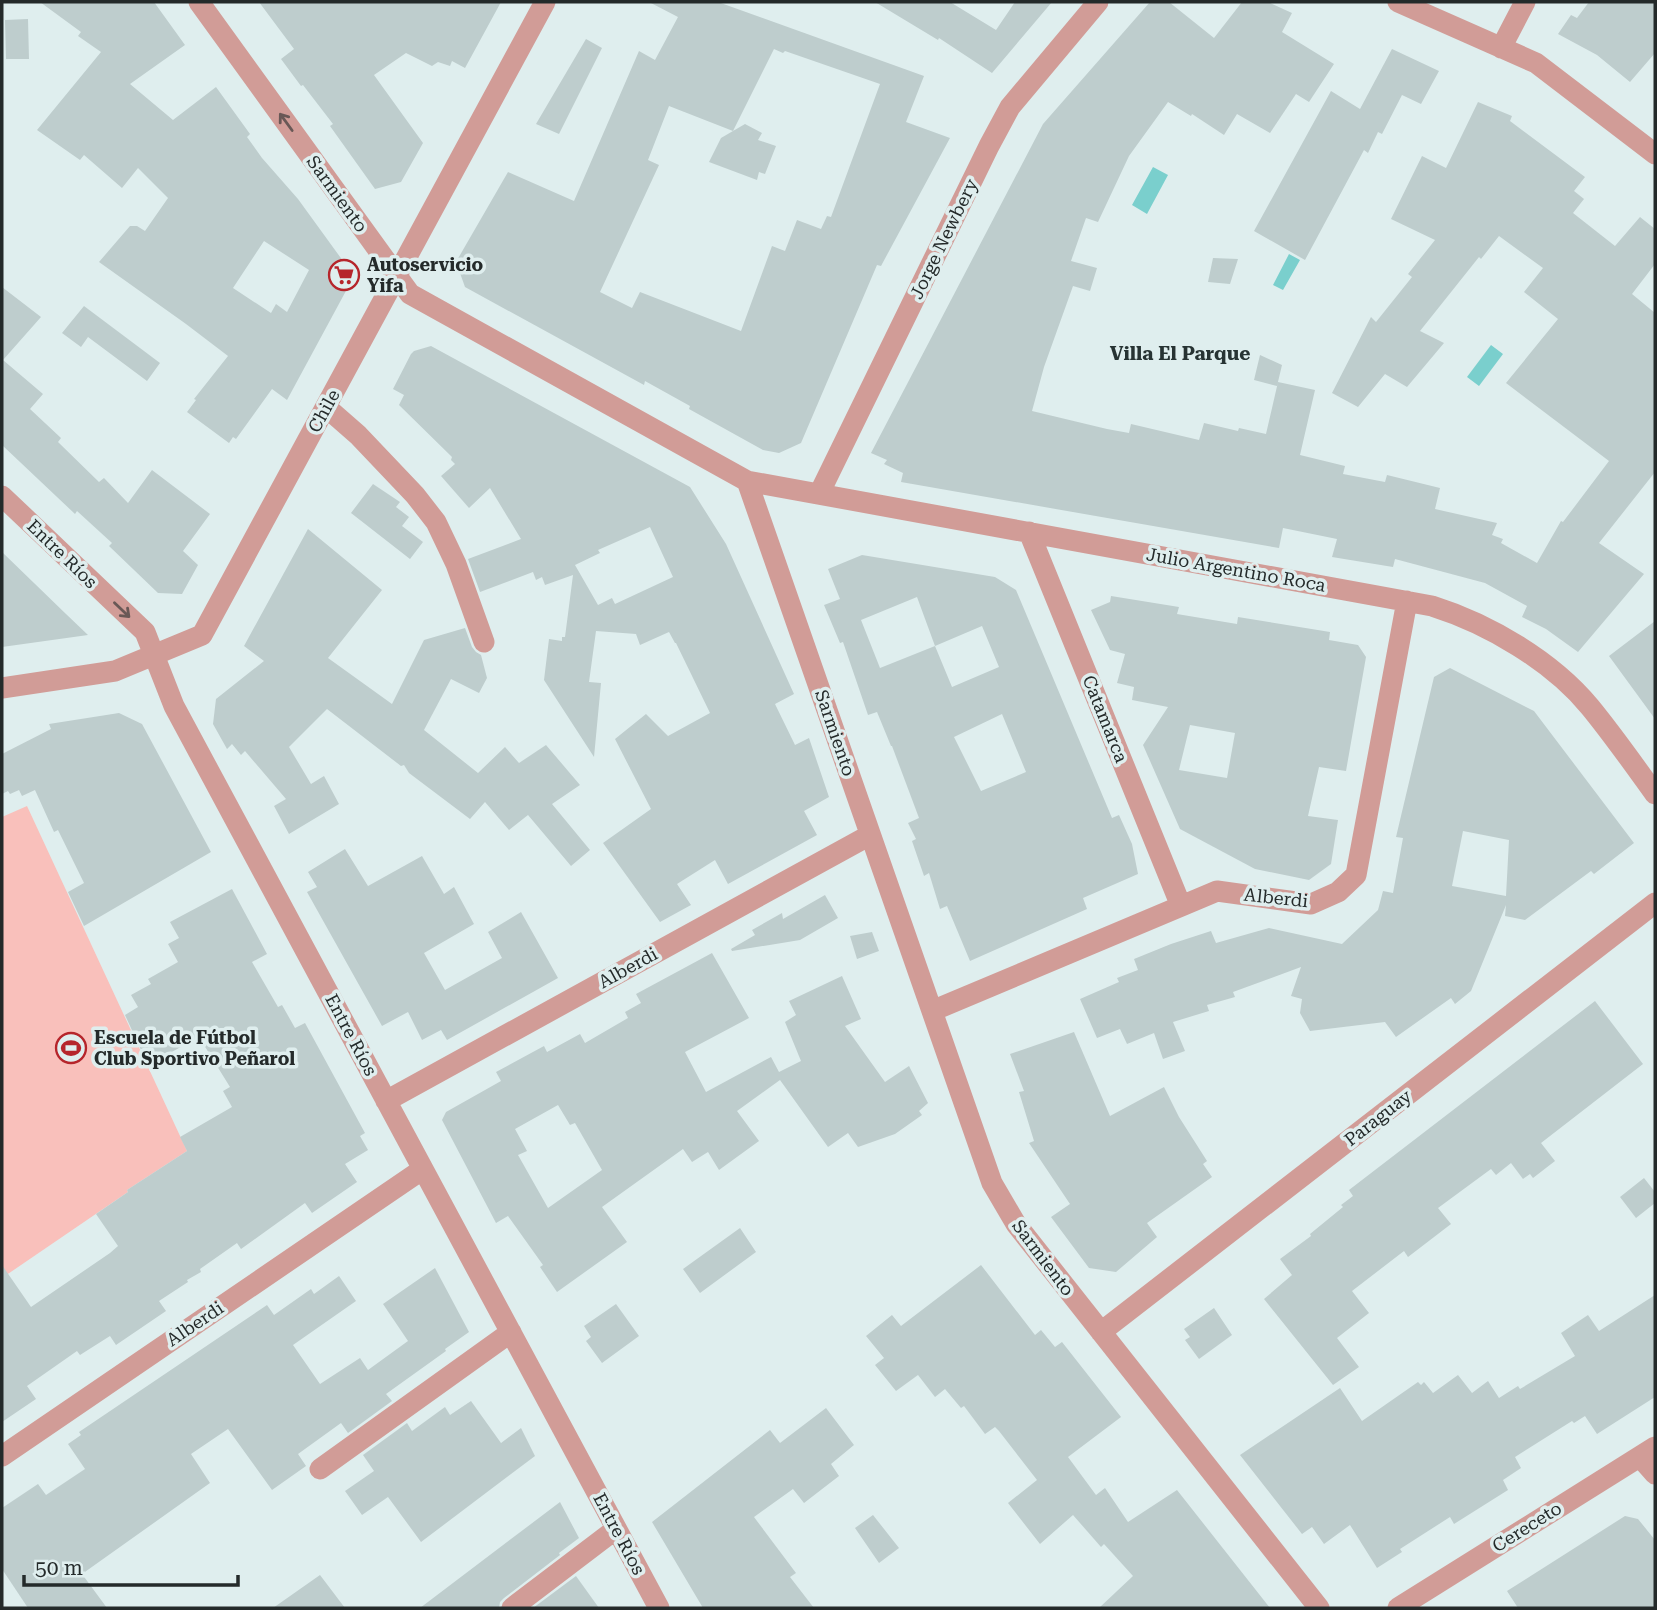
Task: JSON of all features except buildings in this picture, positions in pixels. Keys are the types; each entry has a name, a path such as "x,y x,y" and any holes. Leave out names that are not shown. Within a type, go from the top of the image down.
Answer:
{"street":[{"name":"Sarmiento","path":"199,2 410,294 747,481 992,1183 1016,1224 1319,1608"},
{"name":"Chile","path":"2,688 115,671 202,635 545,2"},
{"name":"Jorge Newbery","path":"819,494 1010,107 1098,2"},
{"path":"1398,2 1535,63 1655,154"},
{"path":"1501,48 1525,2"},
{"path":"326,407 360,437 415,495 436,522 456,564 484,642"},
{"name":"Julio Argentino Roca","path":"747,481 1432,606 1472,621 1538,660 1589,706 1655,794"},
{"name":"Entre Ríos","path":"2,496 145,632 174,706 659,1608"},
{"name":"Catamarca","path":"1029,532 1181,906"},
{"name":"Alberdi","path":"932,1011 1217,891 1311,904 1338,892 1356,875 1407,601"},
{"name":"Alberdi","path":"386,1101 870,835"},
{"name":"Paraguay","path":"1101,1332 1655,903"},
{"name":"Alberdi","path":"2,1456 423,1169"},
{"path":"320,1469 511,1332"},
{"path":"1647,1452 1655,1474"},
{"name":"Cereceto","path":"1398,1608 1647,1452"},
{"path":"512,1608 616,1529"}],"shaded area":[{"name":"Escuela de Fútbol Club Sportivo Peñarol","path":"27,806 187,1151 2,1278 2,817"}],"water":[{"path":"1153,167 1168,175 1147,214 1132,205"},
{"path":"1289,254 1300,260 1283,290 1273,285"},
{"path":"1491,345 1503,354 1479,386 1467,377"}],"place":[{"name":"Autoservicio Yifa","path":"344,275"},
{"name":"Escuela de Fútbol Club Sportivo Peñarol","path":"71,1048"}],"district":[{"name":"Villa El Parque","path":"1180,353"}]}
